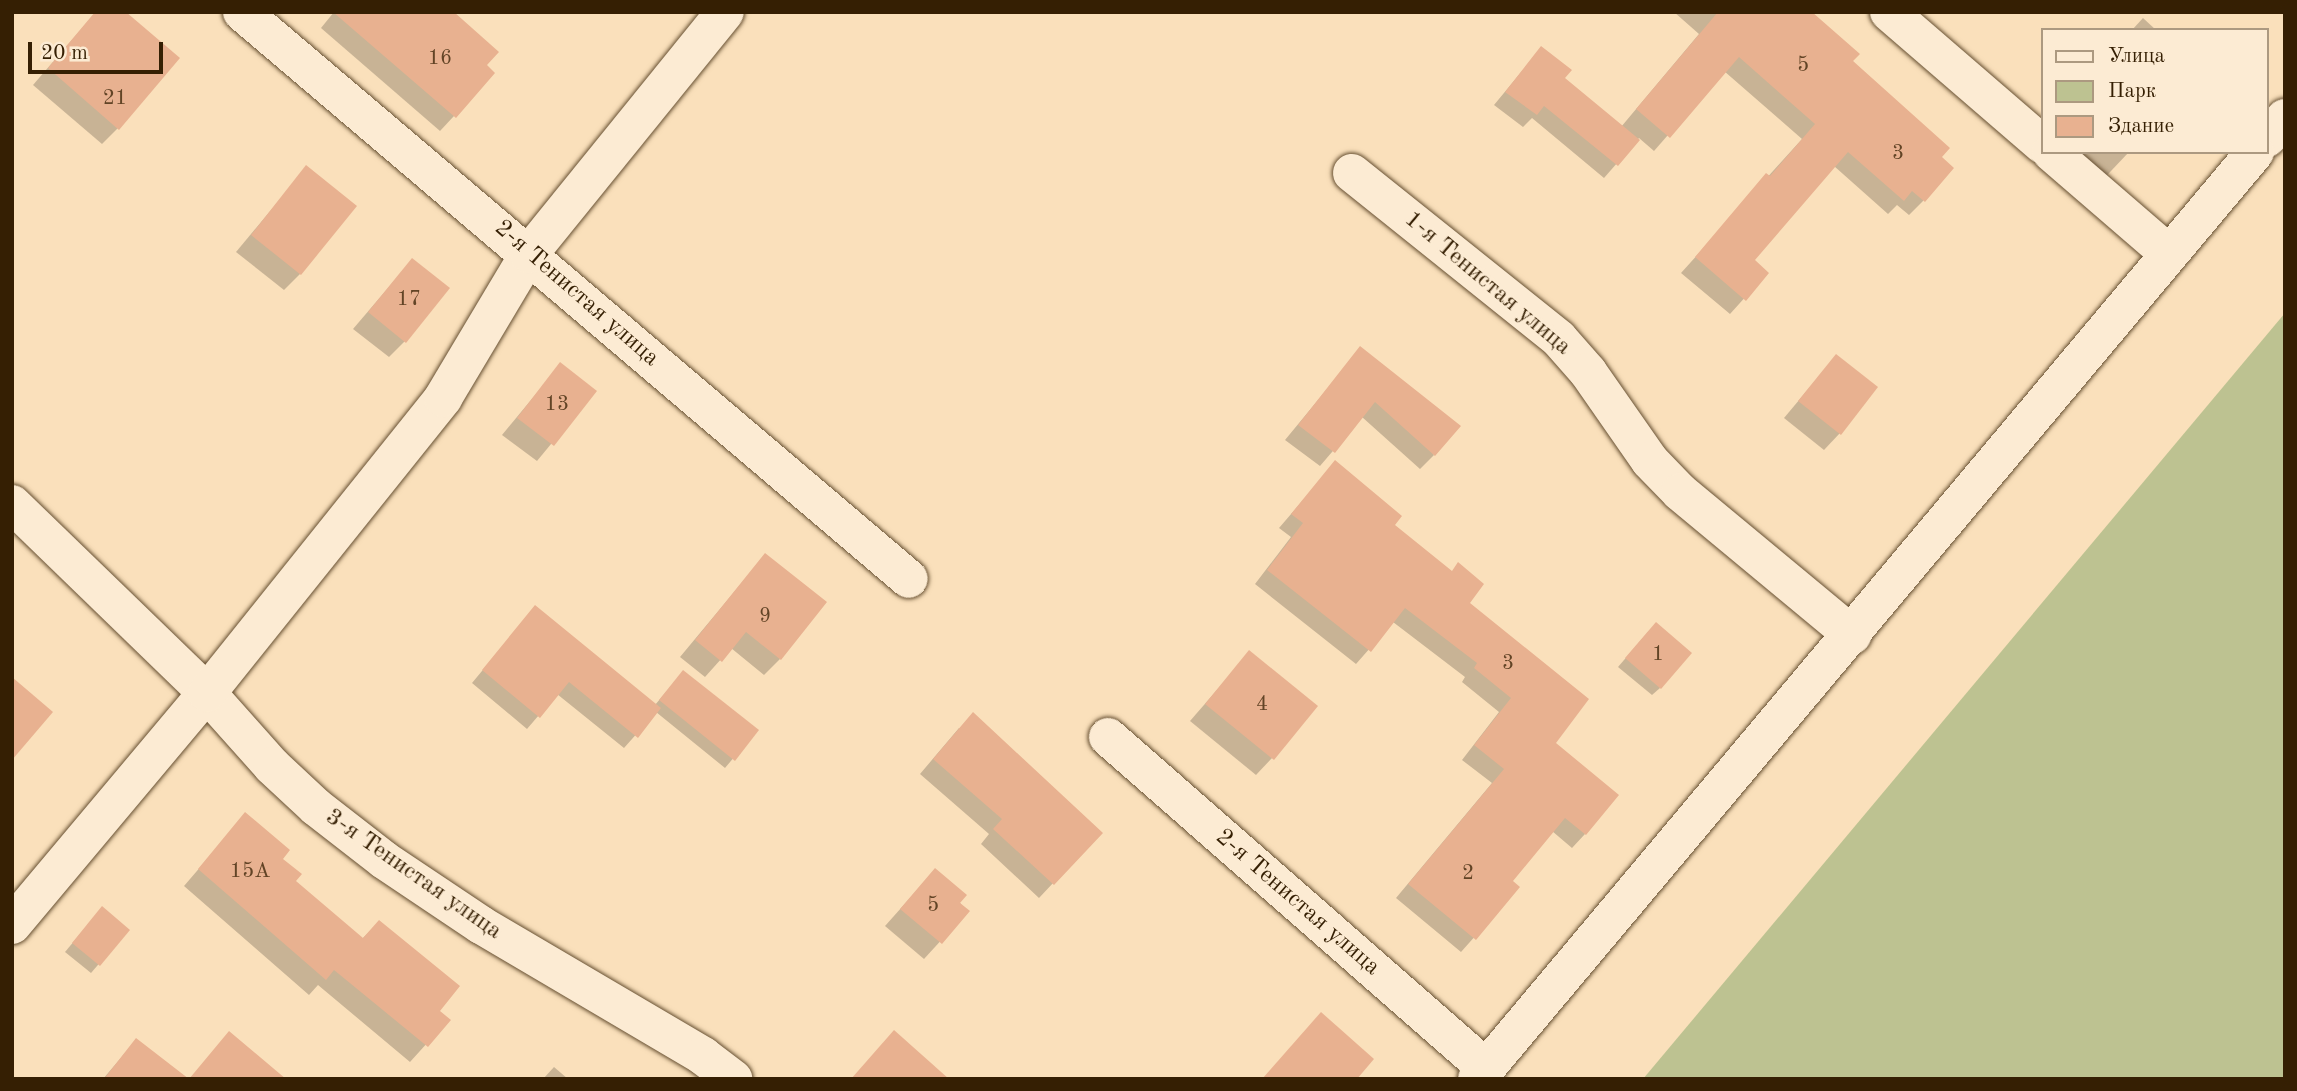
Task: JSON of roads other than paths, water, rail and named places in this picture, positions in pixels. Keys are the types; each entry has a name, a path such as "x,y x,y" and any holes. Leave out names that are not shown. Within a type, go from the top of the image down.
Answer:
{"street":[{"name":"2-я Тенистая улица","path":"242,12 909,579"},
{"path":"12,925 207,693 443,397 529,254 725,12"},
{"path":"1889,12 2042,144"},
{"path":"2269,136 2285,118"},
{"path":"2053,154 2169,254"},
{"path":"1481,1073 1852,635 2253,154"},
{"name":"1-я Тенистая улица","path":"1352,173 1559,339 1588,372 1650,461 1680,492 1852,635"},
{"name":"3-я Тенистая улица","path":"12,504 207,693 281,775 384,860 733,1079"},
{"name":"2-я Тенистая улица","path":"1108,737 1481,1073"}]}
